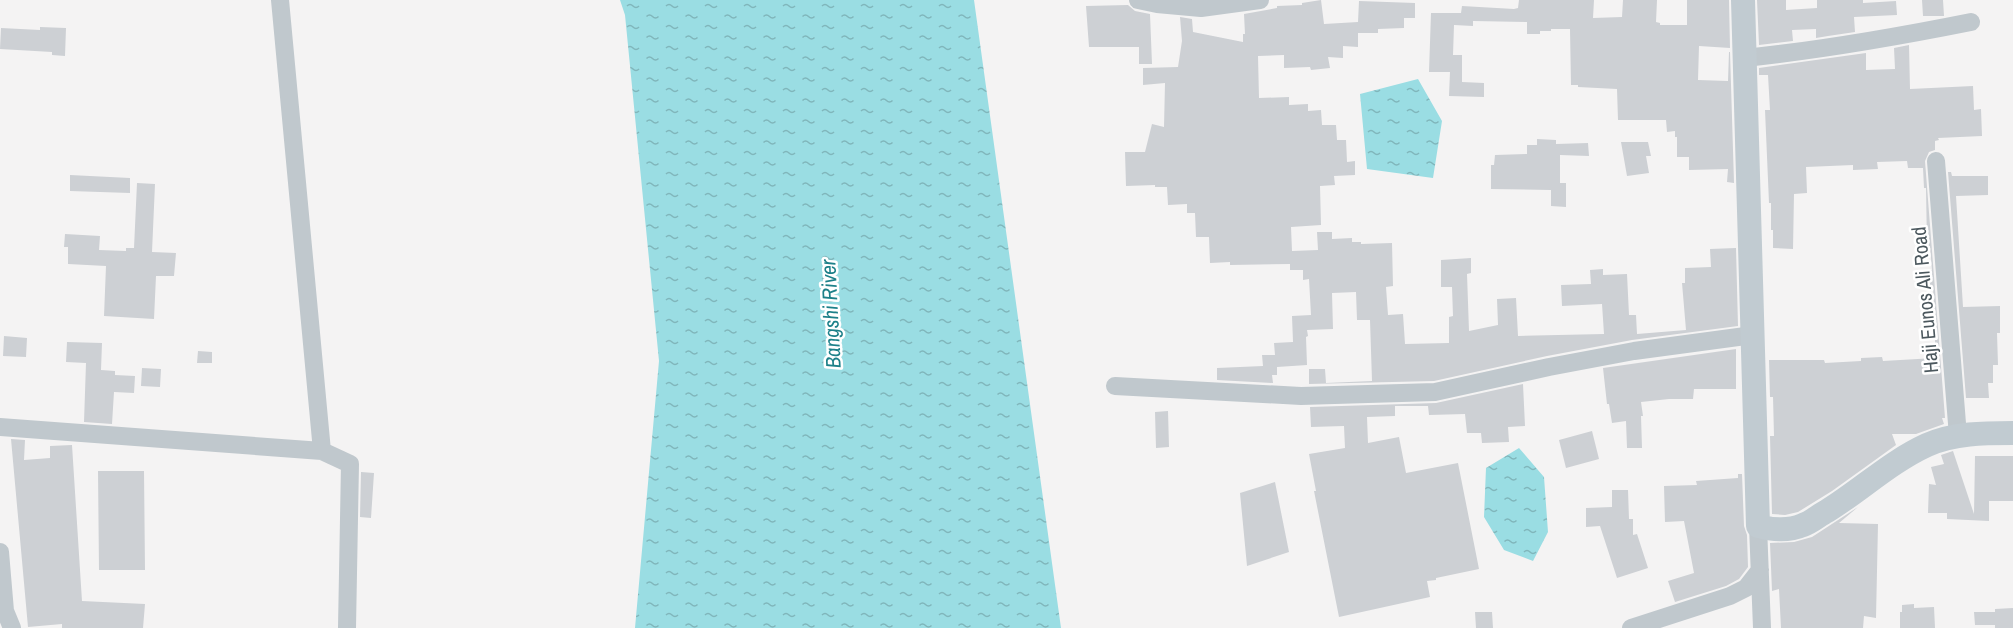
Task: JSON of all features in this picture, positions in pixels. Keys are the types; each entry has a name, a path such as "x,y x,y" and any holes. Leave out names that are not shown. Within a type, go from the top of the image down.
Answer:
{"street":[{"path":"280,0 322,451"},
{"path":"1138,0 1200,8 1260,0"},
{"path":"1743,0 1762,628"},
{"path":"1745,58 1802,52 1971,22"},
{"name":"Haji Eunos Ali Road","path":"1936,161 1958,435"},
{"path":"1115,386 1301,396 1435,392 1634,351 1753,335"},
{"path":"0,427 322,451 350,464 347,628"},
{"path":"1758,526 1771,530 1804,525 1846,499 1891,464 1928,445 1958,435 2013,433"},
{"path":"0,552 5,611 12,628"},
{"path":"1631,628 1730,596 1746,588 1760,570"}],"water":[{"name":"Bangshi River","path":"620,0 974,0 1061,628 635,628 659,361 625,15"},
{"path":"1418,79 1442,121 1433,178 1367,169 1360,94"},
{"path":"1519,448 1544,477 1548,532 1533,561 1504,550 1484,517 1486,468"}],"building":[{"path":"1321,0 1324,24 1358,22 1359,1 1415,3 1415,18 1404,18 1404,28 1378,29 1378,33 1358,33 1358,47 1343,46 1343,58 1328,57 1330,68 1311,70 1310,67 1284,68 1284,55 1258,56 1259,98 1289,97 1289,105 1308,104 1308,111 1321,110 1322,125 1336,125 1337,140 1346,140 1347,162 1355,161 1355,175 1334,176 1335,185 1320,186 1321,225 1291,227 1292,251 1318,250 1317,232 1332,232 1332,239 1352,238 1352,242 1361,242 1361,244 1392,243 1393,286 1386,287 1388,315 1403,314 1405,344 1449,343 1449,317 1453,316 1452,287 1441,287 1441,260 1471,258 1471,273 1467,274 1469,331 1498,325 1497,299 1516,298 1518,336 1604,334 1602,304 1562,306 1561,285 1591,284 1590,270 1603,269 1603,275 1627,274 1629,315 1636,315 1637,334 1686,330 1682,283 1685,283 1685,268 1711,267 1710,249 1736,248 1738,326 1632,340 1434,381 1309,384 1309,369 1325,369 1326,383 1372,381 1370,320 1357,320 1356,292 1332,293 1333,329 1307,330 1307,365 1277,367 1277,375 1272,375 1273,383 1217,380 1217,368 1263,366 1262,355 1275,355 1274,343 1293,342 1292,316 1311,315 1309,279 1303,280 1303,270 1290,270 1290,264 1210,263 1209,237 1196,237 1195,213 1187,213 1187,204 1168,205 1167,187 1126,186 1125,152 1145,152 1152,124 1164,127 1165,83 1143,85 1143,68 1178,67 1182,41 1180,17 1192,19 1193,32 1243,42 1244,14 1277,8 1277,6 1302,5 1302,3"},
{"path":"1519,0 1594,0 1593,18 1622,17 1623,0 1657,0 1656,22 1660,25 1687,25 1687,0 1729,0 1730,48 1699,46 1698,80 1728,81 1730,52 1734,183 1727,182 1728,169 1689,170 1689,157 1677,157 1677,137 1675,137 1675,131 1667,132 1666,120 1618,120 1617,89 1571,85 1570,29 1551,29 1551,31 1540,31 1540,34 1527,34 1527,22 1473,21 1473,26 1454,25 1453,55 1462,55 1462,82 1484,83 1484,97 1449,96 1450,72 1429,72 1431,13 1461,13 1462,6 1514,9 1518,8"},
{"path":"1757,0 1786,0 1786,10 1817,8 1817,0 1863,0 1863,3 1896,1 1897,15 1854,17 1855,32 1816,38 1816,29 1792,30 1793,41 1759,45"},
{"path":"1922,0 1943,0 1944,16 1923,16"},
{"path":"1128,5 1135,11 1150,14 1152,64 1139,64 1139,47 1089,47 1086,6"},
{"path":"40,27 66,28 65,56 52,55 52,52 0,49 1,28 40,30"},
{"path":"1909,45 1910,89 1973,86 1974,110 1981,109 1982,136 1938,138 1939,140 1935,141 1935,150 1929,152 1925,161 1944,424 1916,434 1892,434 1896,445 1832,491 1798,512 1785,515 1772,514 1770,436 1774,436 1769,360 1824,360 1825,363 1882,357 1883,361 1935,358 1935,329 1933,287 1926,287 1926,270 1932,270 1930,246 1927,246 1926,188 1924,188 1923,168 1908,168 1907,161 1877,162 1878,169 1853,170 1853,165 1806,167 1807,193 1794,194 1793,249 1773,248 1765,110 1770,110 1768,75 1759,75 1759,68 1866,53 1866,70 1895,69 1894,48"},
{"path":"1537,139 1556,140 1556,144 1588,143 1589,156 1560,155 1560,183 1566,183 1566,207 1551,206 1551,190 1491,189 1491,165 1494,165 1495,155 1527,154 1527,145 1537,145"},
{"path":"1621,142 1648,142 1651,156 1646,156 1649,173 1627,176"},
{"path":"1948,172 1951,172 1952,176 1988,176 1988,195 1956,196 1963,307 2000,306 2000,333 1997,333 1998,365 1993,365 1993,383 1988,383 1989,398 1966,398"},
{"path":"70,175 130,178 130,193 70,191"},
{"path":"137,183 155,184 152,252 176,253 174,276 156,276 154,319 104,316 106,266 68,264 68,247 64,247 65,234 100,236 99,250 126,251 126,248 134,248"},
{"path":"4,336 27,338 26,357 3,356"},
{"path":"67,342 102,343 101,370 115,371 115,375 135,376 134,393 114,392 112,424 84,422 86,363 66,362"},
{"path":"1736,349 1736,389 1694,389 1693,399 1641,402 1642,448 1627,448 1626,421 1612,423 1609,404 1607,404 1603,368"},
{"path":"198,351 212,352 212,363 197,363"},
{"path":"142,368 161,369 160,387 141,386"},
{"path":"1523,384 1525,426 1508,427 1509,442 1482,443 1481,433 1467,433 1465,414 1429,415 1428,406 1395,406 1395,416 1367,417 1368,443 1399,437 1406,473 1458,463 1479,569 1427,581 1430,597 1339,617 1309,454 1345,448 1344,426 1311,427 1310,407 1436,403"},
{"path":"1168,411 1169,447 1156,448 1155,412"},
{"path":"1592,431 1599,459 1566,468 1559,440"},
{"path":"11,439 25,440 24,460 50,458 50,446 72,445 82,601 145,604 143,628 62,628 62,624 28,627"},
{"path":"1953,451 1974,514 1975,456 2013,456 2013,501 1989,501 1989,521 1947,519 1947,513 1928,513 1929,484 1936,485 1931,467 1944,464 1941,455"},
{"path":"98,471 144,471 145,570 99,570"},
{"path":"361,472 374,473 371,518 360,517"},
{"path":"1738,474 1742,474 1748,567 1739,579 1726,586 1675,602 1668,581 1694,573 1684,521 1665,522 1664,486 1697,485 1696,481 1738,478"},
{"path":"1275,482 1289,552 1247,566 1240,493"},
{"path":"1612,490 1628,490 1629,519 1633,519 1633,535 1637,534 1648,568 1617,578 1600,526 1586,527 1586,508 1612,507"},
{"path":"1858,507 1839,523 1878,524 1876,618 1864,616 1863,628 1781,628 1779,589 1772,591 1770,543 1794,542 1812,537"},
{"path":"1914,604 1914,608 1934,607 1935,628 1900,628 1902,605"},
{"path":"2013,608 2013,628 1975,625 1974,612 1995,612 1995,609"},
{"path":"1475,612 1492,612 1493,628 1476,628"}]}
